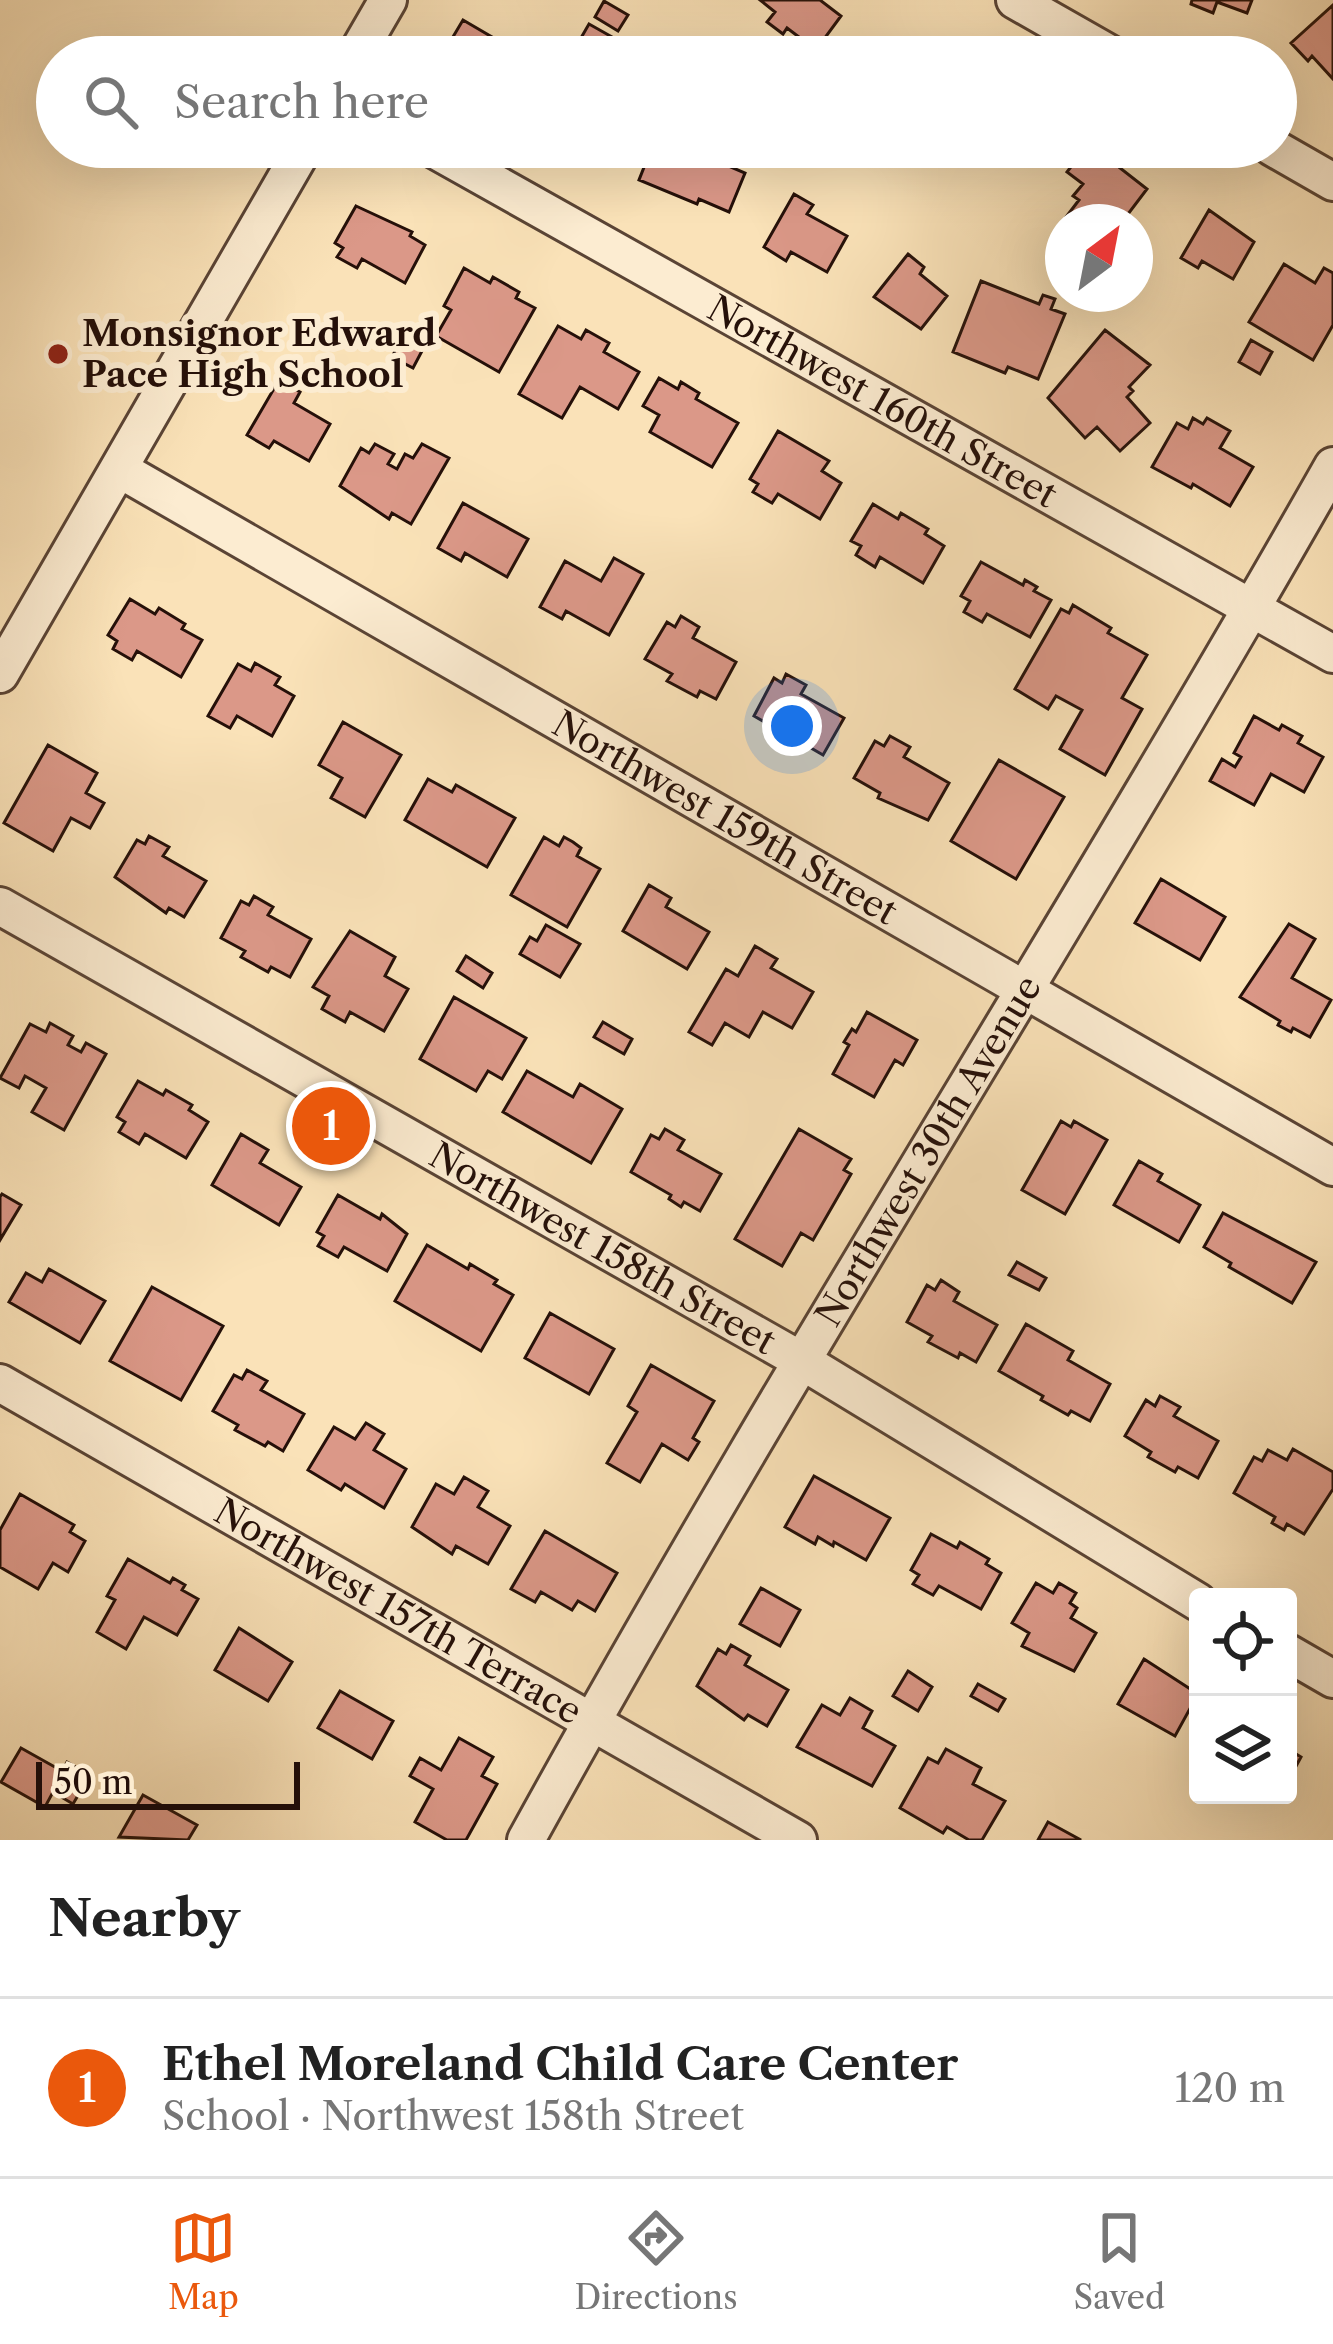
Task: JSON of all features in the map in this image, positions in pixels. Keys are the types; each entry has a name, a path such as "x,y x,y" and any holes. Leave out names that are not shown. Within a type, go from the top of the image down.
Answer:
{"street":[{"path":"367,36 388,0"},
{"path":"1016,0 1079,36"},
{"path":"1297,161 1333,182"},
{"path":"0,674 292,168"},
{"name":"Northwest 160th Street","path":"468,168 1333,654"},
{"name":"Northwest 30th Avenue","path":"526,1840 802,1360 1333,466"},
{"name":"Northwest 159th Street","path":"119,470 1333,1167"},
{"name":"Northwest 158th Street","path":"0,907 802,1360 1189,1596"},
{"name":"Northwest 157th Terrace","path":"0,1383 798,1840"},
{"path":"1297,1659 1333,1679"}],"building":[{"path":"760,0 820,0 841,16 826,36 798,36 787,28 783,34 767,22 775,12"},
{"path":"1192,0 1252,0 1247,13 1217,2 1213,13 1191,4"},
{"path":"604,1 628,15 618,31 595,17"},
{"path":"1333,5 1333,79 1312,56 1308,61 1297,49 1297,38"},
{"path":"463,20 490,36 453,36"},
{"path":"589,24 610,36 582,36"},
{"path":"644,168 733,168 745,173 729,212 639,180"},
{"path":"1070,168 1120,168 1147,189 1136,204 1076,204 1079,200 1073,196 1083,184 1067,172"},
{"path":"794,194 813,205 807,214 847,236 827,272 791,252 786,261 764,247"},
{"path":"356,206 412,232 410,236 425,245 405,283 362,259 357,268 337,257 343,248 335,243"},
{"path":"1209,210 1254,242 1233,279 1202,261 1198,268 1181,258"},
{"path":"908,254 924,267 920,274 947,296 921,329 874,297"},
{"path":"1284,264 1315,283 1324,268 1333,273 1333,325 1313,360 1249,322"},
{"path":"464,268 490,283 493,277 535,308 499,372 436,336 451,310 444,306"},
{"path":"981,281 1039,304 1045,296 1045,312 1065,314 1038,379 1008,367 1005,373 953,352"},
{"path":"558,326 581,339 586,330 609,343 604,352 639,372 618,409 580,387 562,418 519,394"},
{"path":"1105,330 1150,365 1129,387 1133,391 1127,397 1150,423 1120,451 1097,427 1085,438 1048,398"},
{"path":"402,337 423,349 413,368 392,357"},
{"path":"1251,340 1272,352 1260,374 1239,362"},
{"path":"659,378 678,389 681,382 699,393 696,399 738,423 712,467 650,432 659,415 643,406"},
{"path":"279,380 300,392 294,403 330,424 309,461 274,441 269,448 247,435"},
{"path":"1193,418 1203,424 1207,418 1230,431 1220,448 1253,467 1230,506 1152,467 1177,423 1188,429"},
{"path":"778,431 829,461 822,471 841,483 820,519 778,494 772,503 753,492 758,484 750,479"},
{"path":"375,444 394,454 388,464 397,469 405,454 413,458 422,444 449,458 411,524 392,513 389,519 340,486 361,448 369,453"},
{"path":"463,503 528,539 507,577 465,553 461,561 438,548"},
{"path":"873,504 898,519 901,513 928,529 925,534 944,546 923,583 880,557 875,567 856,555 861,546 851,541"},
{"path":"614,558 643,574 609,635 566,611 562,619 540,607 565,561 601,581"},
{"path":"981,562 1023,585 1025,580 1051,600 1030,637 987,614 982,622 964,612 970,601 961,596"},
{"path":"130,599 155,614 159,608 202,640 181,677 137,651 132,660 113,649 117,641 108,635"},
{"path":"1073,605 1111,628 1108,633 1147,655 1122,698 1142,709 1105,775 1060,749 1082,710 1056,696 1048,709 1015,689 1061,609 1069,613"},
{"path":"681,616 699,627 693,638 736,662 716,699 700,691 697,697 667,681 672,674 645,659 667,622 675,627"},
{"path":"255,663 280,677 275,685 294,696 272,736 237,716 230,728 208,716 238,664 251,671"},
{"path":"786,674 806,685 801,694 844,718 823,755 775,734 777,729 754,716 774,678 782,683"},
{"path":"1254,716 1302,736 1298,743 1323,757 1304,792 1271,774 1254,805 1210,781 1222,759 1235,767 1241,757 1234,753"},
{"path":"343,722 401,755 365,817 331,798 342,778 319,765"},
{"path":"890,736 910,747 904,757 949,783 928,820 878,798 880,793 854,778 875,741 884,746"},
{"path":"48,745 97,773 86,793 104,803 90,828 71,818 53,851 4,823"},
{"path":"999,760 1064,797 1016,879 951,841"},
{"path":"428,779 452,792 456,785 515,818 487,867 405,820"},
{"path":"149,836 169,847 163,856 206,881 184,917 169,908 166,913 115,877 137,840 145,844"},
{"path":"544,837 559,846 564,837 573,842 581,848 577,856 600,869 567,927 511,895"},
{"path":"1161,879 1225,917 1200,960 1135,923"},
{"path":"649,885 671,898 666,907 709,932 687,969 623,931"},
{"path":"254,896 273,907 268,915 311,939 290,977 271,967 268,972 241,957 245,951 221,938 241,901 249,905"},
{"path":"1289,924 1315,939 1292,978 1331,1000 1310,1037 1278,1025 1280,1021 1240,997"},
{"path":"546,925 580,944 560,977 520,954 530,937 537,941"},
{"path":"350,931 395,957 385,976 408,989 384,1031 350,1012 345,1022 322,1009 329,996 313,987"},
{"path":"755,946 777,959 771,968 813,992 792,1028 763,1012 749,1037 725,1023 712,1045 689,1032 726,969 738,976"},
{"path":"466,956 492,973 483,988 457,971"},
{"path":"454,997 526,1038 502,1079 488,1071 476,1091 420,1059"},
{"path":"867,1012 917,1040 903,1065 895,1060 874,1097 833,1074 849,1045 844,1042"},
{"path":"603,1022 632,1039 624,1054 594,1037"},
{"path":"50,1023 73,1036 68,1045 81,1052 86,1043 106,1054 64,1130 32,1112 46,1088 25,1076 19,1088 0,1078 30,1024 46,1032"},
{"path":"527,1071 573,1097 580,1084 622,1109 591,1163 503,1112"},
{"path":"138,1081 192,1105 189,1110 208,1122 186,1158 145,1134 139,1144 119,1132 125,1122 117,1117"},
{"path":"1061,1121 1071,1127 1074,1121 1107,1140 1065,1214 1022,1190"},
{"path":"665,1129 684,1140 678,1150 721,1174 700,1211 684,1202 681,1207 669,1199 671,1195 631,1172 651,1135 659,1139"},
{"path":"799,1129 851,1159 844,1170 851,1174 813,1240 801,1233 782,1266 735,1239"},
{"path":"241,1134 268,1150 260,1163 301,1187 279,1225 212,1185"},
{"path":"1139,1161 1162,1174 1158,1181 1200,1205 1179,1242 1114,1205"},
{"path":"338,1195 380,1219 382,1214 407,1234 387,1271 344,1247 338,1257 318,1246 324,1236 317,1232"},
{"path":"0,1197 21,1205 0,1240"},
{"path":"1223,1213 1316,1262 1292,1303 1204,1247"},
{"path":"427,1245 468,1269 470,1264 513,1295 481,1351 395,1301"},
{"path":"1017,1262 1046,1278 1039,1290 1009,1275"},
{"path":"49,1269 105,1301 80,1343 9,1302 26,1273 42,1282"},
{"path":"941,1280 959,1292 954,1301 997,1325 976,1362 928,1342 932,1336 907,1322 927,1285 935,1290"},
{"path":"152,1287 223,1326 181,1400 110,1361"},
{"path":"550,1313 614,1349 589,1394 525,1358"},
{"path":"1026,1324 1073,1351 1068,1360 1110,1384 1090,1421 1071,1411 1068,1415 999,1371"},
{"path":"651,1365 714,1401 693,1438 699,1442 688,1460 662,1444 640,1482 607,1463 637,1412 628,1406"},
{"path":"247,1370 267,1381 261,1390 304,1414 283,1451 235,1430 238,1425 213,1411 234,1375 242,1379"},
{"path":"1160,1396 1180,1407 1174,1416 1218,1441 1198,1478 1148,1457 1151,1452 1125,1436 1146,1400 1155,1406"},
{"path":"366,1423 384,1434 374,1450 406,1469 384,1508 345,1484 341,1490 308,1470 334,1427 355,1439"},
{"path":"1293,1449 1333,1472 1333,1489 1304,1534 1287,1524 1284,1530 1272,1523 1275,1517 1234,1493 1254,1457 1262,1461 1268,1450 1287,1460"},
{"path":"814,1476 890,1518 866,1560 834,1542 833,1546 818,1537 815,1544 785,1527"},
{"path":"464,1477 488,1491 478,1507 510,1526 488,1564 456,1546 452,1554 412,1527 436,1484 454,1494"},
{"path":"20,1494 74,1525 70,1532 85,1541 68,1572 53,1563 38,1589 0,1567 0,1530"},
{"path":"545,1531 617,1573 595,1611 578,1601 572,1610 541,1592 535,1602 511,1589"},
{"path":"931,1534 957,1548 960,1542 989,1559 986,1564 1001,1573 981,1609 939,1586 933,1595 913,1584 919,1575 911,1570"},
{"path":"128,1559 170,1583 173,1578 198,1599 177,1635 144,1617 126,1649 97,1632 115,1600 107,1596"},
{"path":"1036,1583 1053,1593 1059,1583 1076,1593 1070,1603 1077,1608 1071,1618 1096,1633 1074,1671 1022,1646 1029,1633 1012,1623"},
{"path":"761,1588 800,1610 780,1646 740,1624"},
{"path":"239,1628 292,1662 268,1701 215,1670"},
{"path":"731,1645 750,1656 745,1665 788,1690 767,1726 748,1715 744,1720 697,1686 718,1649 726,1654"},
{"path":"1144,1659 1189,1688 1189,1710 1175,1736 1118,1704"},
{"path":"908,1671 932,1687 918,1711 893,1696"},
{"path":"978,1684 1005,1699 998,1711 971,1696"},
{"path":"340,1691 393,1721 372,1759 318,1728"},
{"path":"850,1698 872,1711 863,1728 895,1746 872,1786 797,1747 822,1705 840,1715"},
{"path":"459,1738 493,1757 482,1776 497,1784 466,1840 447,1840 415,1822 433,1789 410,1776 420,1758 441,1770"},
{"path":"21,1748 62,1771 67,1762 90,1775 73,1804 53,1792 45,1807 1,1782"},
{"path":"946,1749 981,1768 973,1784 1005,1801 982,1840 969,1840 947,1827 943,1833 900,1808 928,1758 938,1763"},
{"path":"143,1795 197,1825 188,1840 119,1837"},
{"path":"1048,1822 1081,1840 1038,1840"}],"place":[{"name":"Monsignor Edward Pace High School","path":"58,354"},
{"name":"Ethel Moreland Child Care Center","path":"331,1126"}]}
